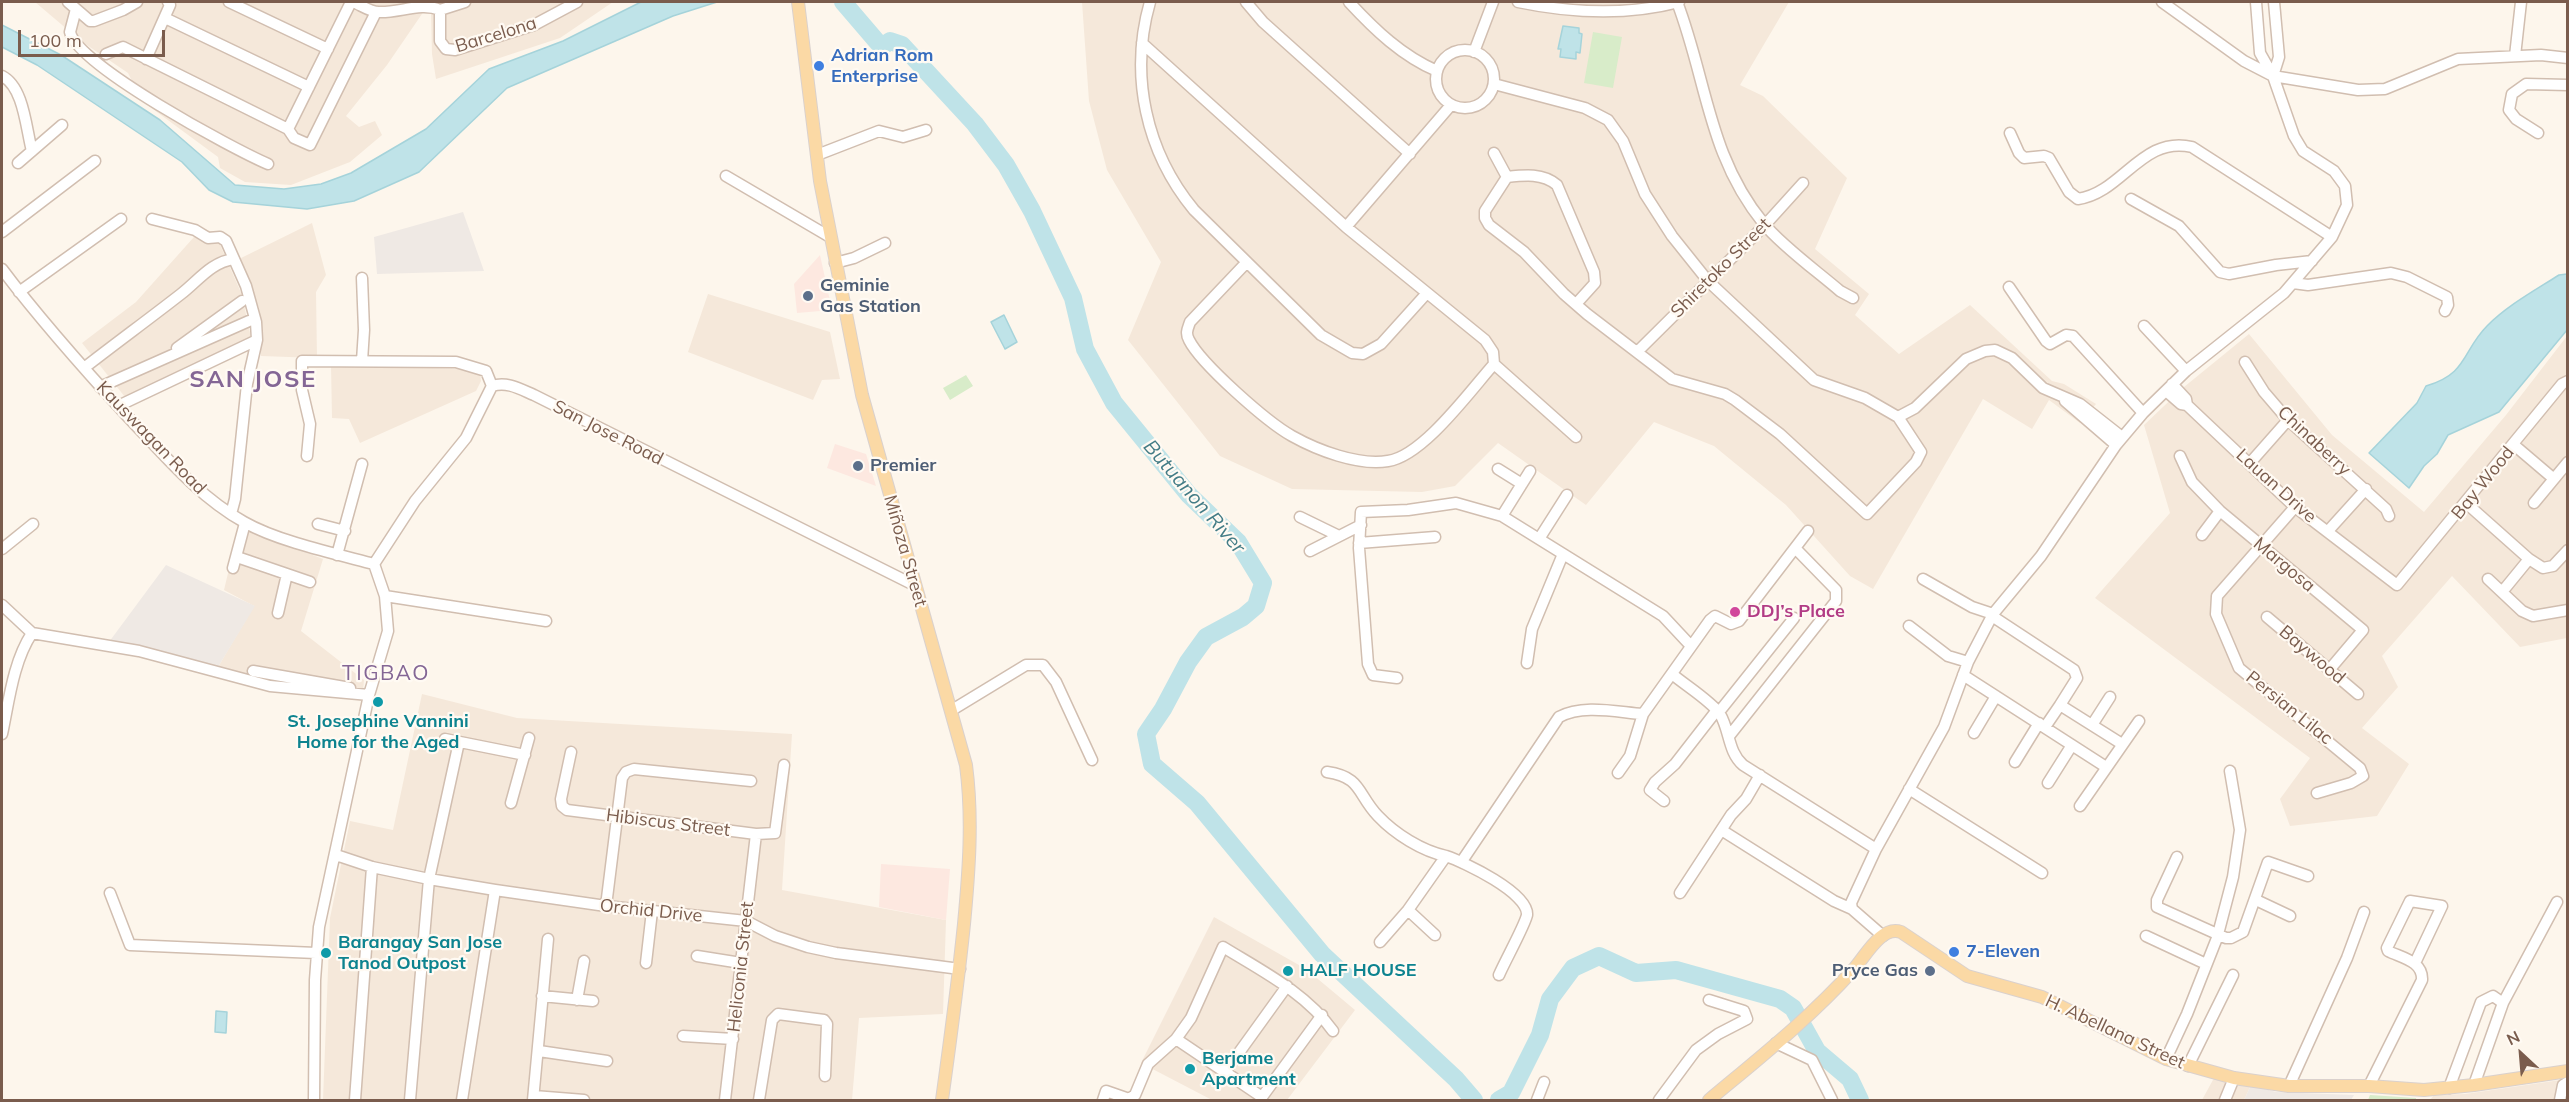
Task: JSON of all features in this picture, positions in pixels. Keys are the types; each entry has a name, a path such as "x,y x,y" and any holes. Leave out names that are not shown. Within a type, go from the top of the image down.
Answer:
{"main road":[{"name":"Miñoza Street","path":"798,2 817,155 830,237 862,395 914,585 936,651 966,765 970,792 969,858 960,969 942,1101"},
{"name":"H. Abellana Street","path":"1887,933 1901,932 1967,976 2042,997 2166,1059 2234,1078 2289,1086 2369,1086 2424,1090 2568,1071"},
{"path":"1709,1101 1792,1029 1887,933"}],"street":[{"path":"72,5 90,21 94,21 120,6 137,2"},
{"path":"146,59 165,18 170,5 168,2"},
{"path":"229,2 327,49"},
{"path":"288,129 352,2 376,12 424,4 440,10 465,2"},
{"name":"Barcelona","path":"440,10 440,41 446,50 455,50 516,32 552,17 578,2"},
{"path":"1150,2 1144,22 1142,44 1142,93 1145,113 1153,141 1164,166 1178,191 1194,210 1322,335 1352,353 1363,354 1381,344 1427,293"},
{"path":"1246,2 1263,22 1410,154"},
{"path":"1349,2 1392,44 1422,64 1437,70"},
{"path":"1474,52 1493,2"},
{"path":"1518,2 1581,12 1632,10 1678,2 1691,40 1713,129 1726,164 1741,192 1765,225 1840,291 1853,298"},
{"path":"2162,2 2244,61 2273,76 2358,90 2385,89 2458,58 2541,55 2568,58"},
{"path":"1852,909 1851,903 1876,849 1944,727 1968,662 1992,615 2041,556 2119,441 2143,413 2186,371 2293,283 2332,237 2347,205 2345,186 2334,171 2303,151 2294,136 2273,76 2260,53 2256,3 2274,2 2279,57 2273,76"},
{"path":"2515,56 2521,2"},
{"path":"72,5 71,37 87,54 178,117 235,149 268,164"},
{"path":"106,54 123,47 288,129 294,138 307,144 312,143 376,12"},
{"path":"165,18 309,87"},
{"path":"1142,44 1346,227 1485,340 1494,356 1494,364 1433,433 1402,457 1372,462 1350,458 1311,445 1279,428 1246,400 1208,363 1189,339 1186,331 1190,322 1247,262"},
{"path":"1474,52 1490,64 1494,84 1485,100 1478,105 1460,108 1451,105 1438,90 1437,70 1452,54 1474,52"},
{"path":"2,76 10,82 18,95 32,151"},
{"path":"1494,84 1586,108 1608,120 1623,141 1645,194 1672,236 1708,281 1814,380 1865,398 1898,417 1921,452 1916,462 1867,514 1780,434 1735,400 1725,394 1672,379 1576,304 1524,252 1486,220 1487,206 1507,177"},
{"path":"2538,133 2516,119 2509,110 2512,94 2526,84 2568,85"},
{"path":"1346,227 1451,105"},
{"path":"18,163 62,125"},
{"path":"817,155 879,130 903,137 926,130"},
{"path":"2010,134 2024,158 2044,156 2049,158 2068,192 2078,198 2098,191 2160,148 2177,144 2192,147 2332,237"},
{"path":"1494,153 1507,177"},
{"path":"2,232 95,161"},
{"path":"726,176 830,237"},
{"path":"1507,177 1541,176 1557,185 1594,272 1594,283 1576,304"},
{"name":"Shiretoko Street","path":"1637,351 1765,225 1803,183"},
{"path":"2131,200 2179,226 2220,272 2238,273 2276,265 2312,261"},
{"path":"19,292 121,219"},
{"path":"152,219 195,230 208,238 222,238 246,286 256,322 257,340 247,384 236,499 231,514"},
{"path":"835,263 854,258 885,243"},
{"path":"84,368 207,271 224,260 234,259"},
{"name":"Kauswagan Road","path":"2,268 19,292 100,387 159,451 203,493 245,523 337,555 374,564"},
{"path":"2293,283 2308,285 2398,274 2447,297 2448,305 2445,311"},
{"path":"362,278 364,330 362,361"},
{"path":"2009,287 2046,341 2050,344 2066,335 2073,336 2143,413"},
{"path":"160,360 242,301"},
{"path":"225,313 231,329"},
{"path":"100,387 249,321"},
{"path":"2144,326 2186,371"},
{"path":"118,406 257,340"},
{"path":"1898,417 1916,408 1966,358 1995,350 2012,358 2033,380 2060,397 2080,404 2119,441"},
{"path":"307,456 310,424 302,390 302,361 456,362 486,371 492,386 466,438 415,501 374,564 385,596 388,631 370,693 324,895 316,953 314,1101"},
{"name":"Chinaberry","path":"2244,362 2264,392 2288,420 2366,489 2386,509 2389,516"},
{"path":"1494,364 1576,437"},
{"name":"Bay Wood","path":"2397,585 2562,384 2568,381"},
{"name":"San Jose Road","path":"492,386 508,384 534,395 914,585"},
{"name":"Lauan Drive","path":"2169,387 2181,404 2187,405 2295,507 2397,585"},
{"path":"2250,463 2288,420"},
{"path":"2514,445 2554,479"},
{"name":"Margosa","path":"2180,456 2192,482 2220,511 2363,630 2330,669"},
{"path":"2534,503 2568,462"},
{"path":"337,555 362,464"},
{"path":"1498,469 1522,484"},
{"path":"1502,516 1530,471"},
{"path":"2328,531 2366,489"},
{"path":"1539,540 1567,495"},
{"path":"1396,678 1373,675 1368,664 1359,543 1361,512 1408,510 1456,503 1502,516 1663,616 1691,646"},
{"path":"2466,503 2529,559 2543,568 2550,569 2568,550"},
{"name":"Persian Lilac","path":"2295,507 2217,596 2216,614 2239,668 2360,768 2364,776 2317,793"},
{"path":"2202,535 2220,511"},
{"path":"1300,517 1339,536"},
{"path":"233,568 245,523"},
{"path":"2,549 33,524"},
{"path":"318,524 345,531"},
{"path":"1310,551 1360,525"},
{"path":"1618,773 1630,756 1643,714 1691,646 1716,616 1731,624 1739,621 1808,531"},
{"path":"1359,543 1434,537"},
{"path":"1730,735 1836,601 1836,590 1795,548"},
{"path":"1527,663 1532,629 1563,555"},
{"path":"237,557 310,582"},
{"path":"2502,592 2529,559"},
{"path":"278,613 287,574"},
{"path":"1923,579 1972,607 1992,615 2077,674 2077,678 2060,705 2015,762"},
{"path":"2488,579 2522,611 2533,616 2568,610"},
{"path":"385,596 546,621"},
{"path":"2,605 32,633 139,651 270,686 370,693"},
{"name":"Baywood","path":"2266,617 2358,693"},
{"path":"1664,801 1650,790 1655,782 1675,764 1794,618"},
{"path":"1909,626 1948,656 1968,662"},
{"path":"2,734 16,670 25,643 32,633"},
{"path":"952,710 1026,664 1043,665 1056,682 1092,760"},
{"path":"253,671 370,693"},
{"path":"1672,674 1718,711 1730,735 1734,756 1743,765 1876,849"},
{"path":"1963,675 2106,767"},
{"path":"1974,734 1996,696"},
{"path":"2092,725 2110,697"},
{"path":"2060,705 2122,744"},
{"path":"1462,861 1559,717 1570,711 1585,710 1643,714"},
{"path":"2080,806 2139,721"},
{"path":"511,803 529,738"},
{"path":"445,740 525,755"},
{"path":"410,1101 429,879 459,742"},
{"path":"2048,783 2072,745"},
{"name":"Hibiscus Street","path":"571,753 561,799 562,806 567,810 756,834 775,833 784,765"},
{"path":"606,906 622,778 626,772 634,770 751,781"},
{"path":"2166,1059 2187,1014 2217,936 2233,877 2240,830 2230,771"},
{"path":"1327,772 1347,776 1378,816 1397,832 1433,853 1462,861 1510,890 1524,904 1527,915 1499,975"},
{"path":"1680,893 1723,831 1731,815 1746,799 1760,775"},
{"path":"1909,789 2042,873"},
{"path":"1723,831 1834,901 1852,909 1887,933"},
{"name":"Heliconia Street","path":"725,1101 756,834"},
{"name":"Orchid Drive","path":"339,856 372,867 495,890 652,912 746,921 775,936 818,949 960,969"},
{"path":"1380,942 1408,910 1446,856"},
{"path":"2177,857 2157,900 2157,907 2217,936 2231,938 2244,932 2268,862 2308,876"},
{"path":"355,1101 372,867"},
{"path":"462,1101 495,890"},
{"path":"110,893 130,945 316,953"},
{"path":"2256,900 2290,916"},
{"path":"2369,1086 2422,980 2422,975 2415,963 2387,949 2408,903 2413,901 2442,906 2415,963"},
{"path":"2474,1085 2503,1003 2557,902"},
{"path":"1408,910 1435,935"},
{"path":"646,963 652,912"},
{"path":"2289,1086 2350,950 2364,912"},
{"path":"2146,936 2206,964"},
{"path":"548,939 534,1098 584,1101"},
{"path":"1103,1101 1106,1091 1129,1099 1135,1095 1148,1064 1176,1040 1191,1018 1223,947 1287,987 1322,1015 1333,1031"},
{"path":"697,956 741,963"},
{"path":"577,1000 584,961"},
{"path":"2188,1066 2233,975"},
{"path":"1225,1072 1287,987"},
{"path":"542,996 593,1001"},
{"path":"2449,1088 2481,1002 2493,996 2503,1003"},
{"path":"1659,1101 1696,1050 1718,1034 1747,1019 1744,1011 1708,1000"},
{"path":"759,1101 772,1020 778,1014 826,1022 828,1026 825,1076"},
{"path":"1176,1040 1262,1097 1322,1015"},
{"path":"683,1036 733,1039"},
{"path":"1776,1043 1812,1060 1832,1101"},
{"path":"539,1051 607,1061"},
{"path":"2225,1101 2234,1078"},
{"path":"1537,1101 1544,1082"},
{"path":"2560,1101 2563,1085 2568,1082"}],"shaded area":[{"path":"35,2 613,2 560,38 436,79 432,54 431,12 424,11 387,65 346,116 359,127 375,121 382,135 350,162 291,185 245,182 220,168 218,157 142,101 128,73 81,41"},
{"path":"1082,2 1789,2 1740,85 1763,96 1847,178 1815,249 1869,294 1855,315 1899,354 1970,305 2052,381 2064,384 2096,404 2080,423 2049,400 2032,429 1983,399 1873,589 1850,576 1786,505 1714,446 1654,422 1586,505 1498,443 1455,486 1422,492 1292,489 1220,456 1128,340 1161,262 1107,170 1089,101"},
{"path":"463,212 484,271 377,274 374,237"},
{"path":"312,223 326,275 316,292 317,358 261,356 259,308 237,260"},
{"path":"202,228 215,233 242,295 251,338 125,397 82,343 136,302"},
{"path":"820,255 832,310 797,313 794,284"},
{"path":"708,294 830,332 840,379 822,380 813,400 688,352"},
{"path":"2249,334 2332,435 2424,512 2506,415 2567,336 2567,638 2520,647 2452,576 2382,656 2398,687 2362,728 2409,764 2377,816 2290,826 2280,799 2310,758 2095,598 2170,513 2144,425 2184,387"},
{"path":"331,365 466,369 480,373 481,381 476,391 360,443 349,419 332,418"},
{"path":"835,444 866,454 876,486 827,468"},
{"path":"239,527 323,559 301,631 364,680 363,691 272,683 218,667 254,606 224,590"},
{"path":"166,565 255,606 218,667 109,642"},
{"path":"422,694 517,718 792,734 782,890 946,920 943,1014 859,1018 852,1100 323,1100 330,918 350,821 393,830"},
{"path":"881,864 950,869 946,920 879,907"},
{"path":"1214,917 1306,969 1355,1010 1287,1100 1212,1100 1141,1063"},
{"path":"2214,1078 2251,1085 2244,1100 2202,1100"},
{"path":"2567,1079 2567,1100 2430,1100 2434,1095 2465,1094"},
{"path":"2251,1085 2276,1092 2354,1095 2351,1100 2244,1100"}],"green space":[{"path":"1593,32 1622,37 1613,88 1584,83"},
{"path":"966,375 973,386 950,400 943,388"},
{"path":"2370,1095 2416,1098 2416,1100 2368,1100"}],"water":[{"path":"641,2 717,2 673,16 507,88 419,172 354,201 307,209 233,202 209,190 182,162 37,65 2,47 2,25 61,55 160,120 235,185 284,189 321,184 351,173 426,129 489,69 563,41"},
{"path":"1563,26 1579,28 1579,33 1582,34 1580,53 1576,52 1576,59 1560,57 1561,49 1558,49"},
{"path":"2567,274 2567,330 2499,412 2448,435 2437,454 2424,466 2409,488 2369,453 2417,403 2426,386 2440,381 2457,368 2479,335 2495,318 2559,275"},
{"path":"1004,315 1017,342 1005,349 991,322"},
{"path":"216,1011 227,1012 226,1033 215,1032"}],"waterway":[{"name":"Butuanon River","path":"843,2 879,44 883,46 890,41 902,45 975,124 1006,165 1032,211 1073,298 1085,349 1114,403 1189,495 1238,542 1263,583 1256,606 1243,617 1206,637 1188,662 1163,709 1146,734 1152,764 1197,803 1322,954 1456,1079 1474,1100"},
{"name":"Butuanon River","path":"1499,1100 1511,1093 1540,1035 1550,999 1573,968 1599,956 1636,973 1676,970 1780,999 1793,1008 1817,1051 1850,1079 1860,1100"}],"place":[{"name":"Adrian Rom Enterprise","path":"819,66"},
{"name":"Geminie Gas Station","path":"808,296"},
{"name":"Premier","path":"858,466"},
{"name":"DDJ’s Place","path":"1735,612"},
{"name":"St. Josephine Vannini Home for the Aged","path":"378,702"},
{"name":"7-Eleven","path":"1954,952"},
{"name":"Barangay San Jose Tanod Outpost","path":"326,953"},
{"name":"HALF HOUSE","path":"1288,971"},
{"name":"Pryce Gas","path":"1930,971"},
{"name":"Berjame Apartment","path":"1190,1069"}],"district":[{"name":"SAN JOSE","path":"253,380"},
{"name":"TIGBAO","path":"386,674"}]}
